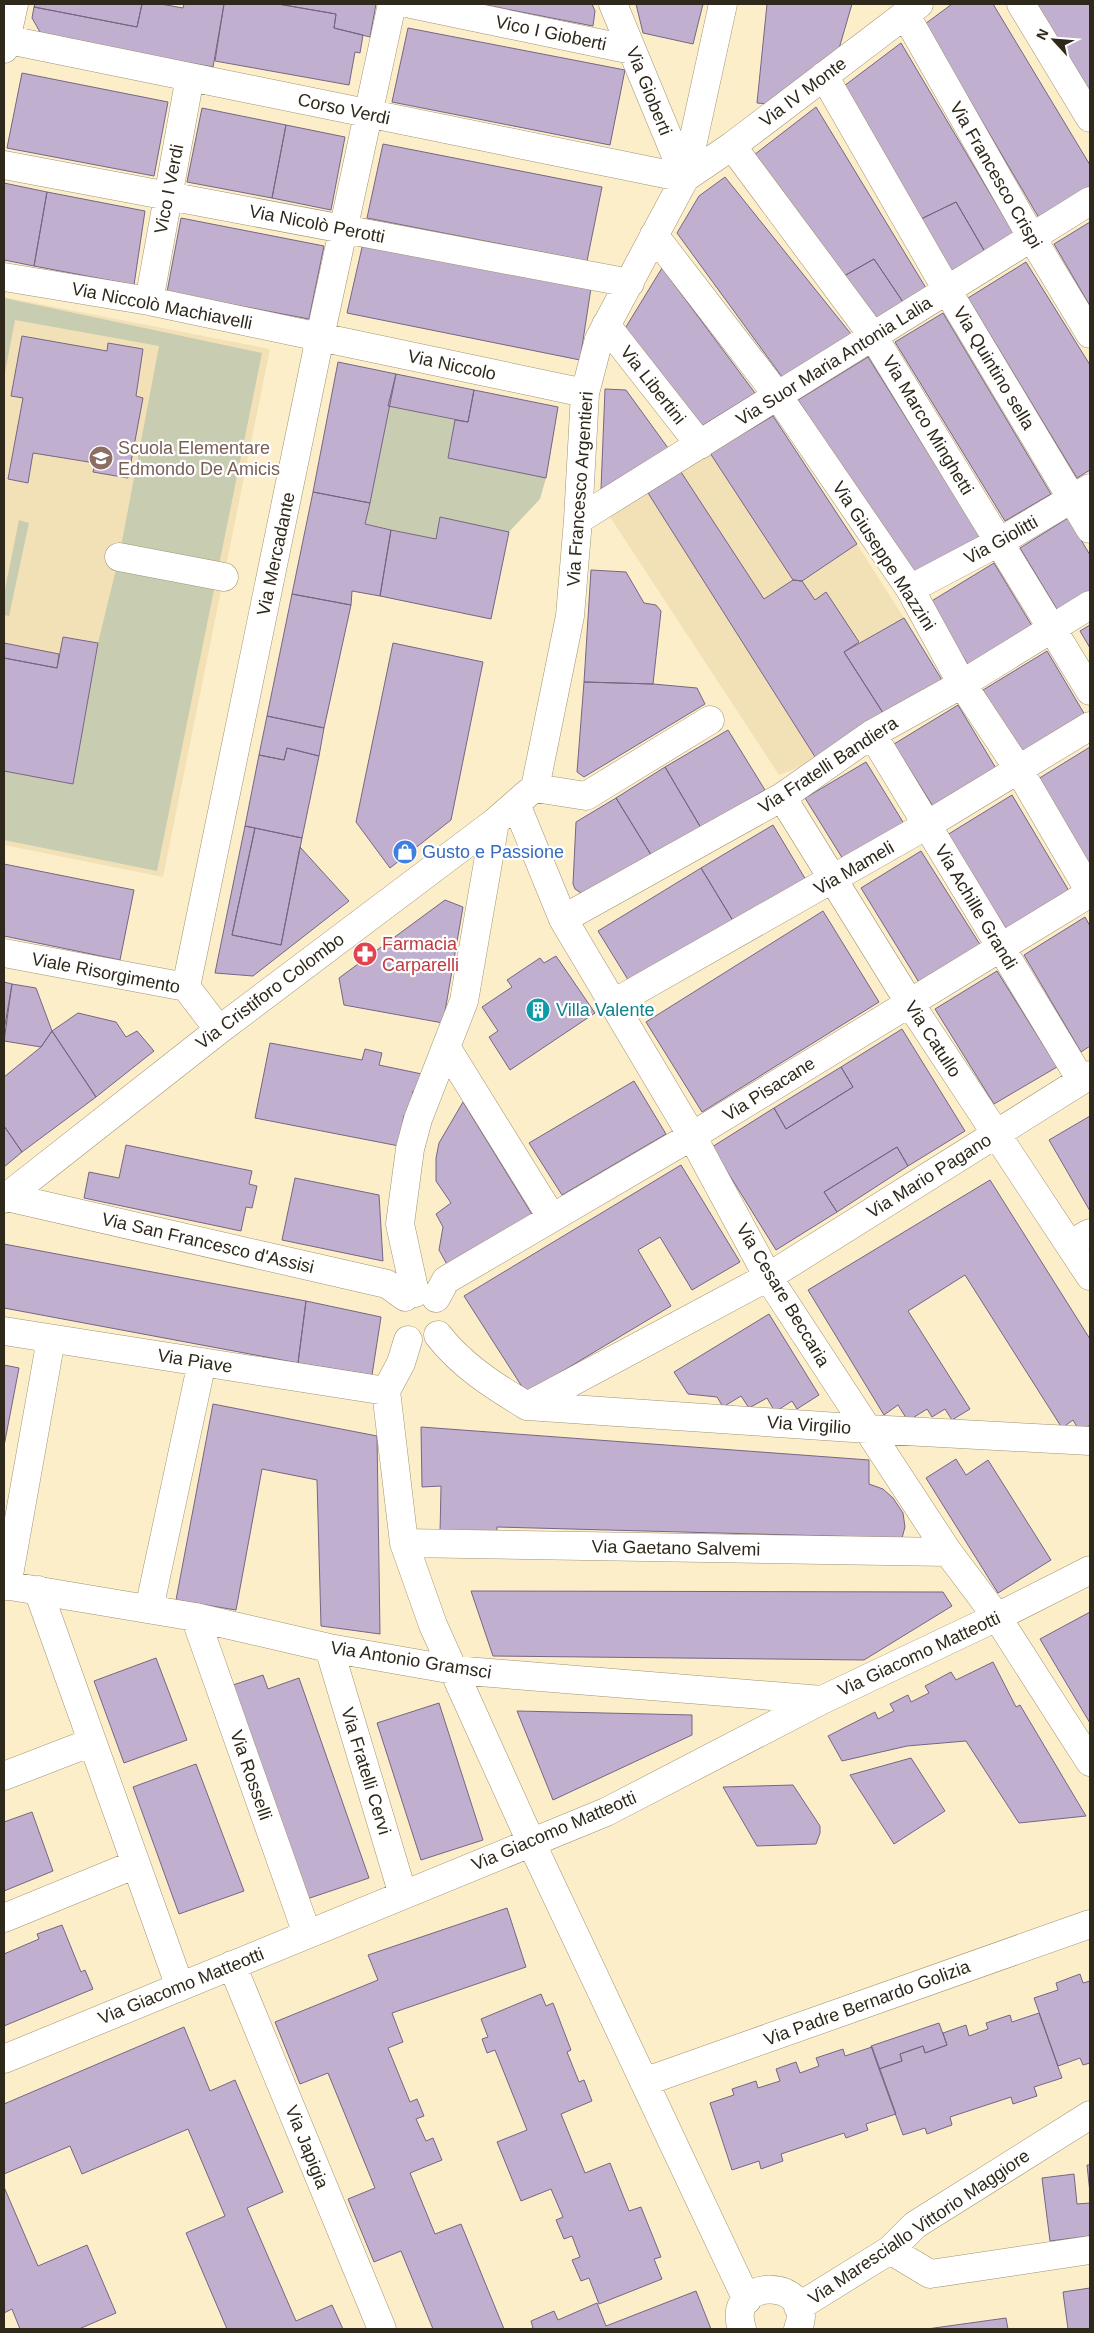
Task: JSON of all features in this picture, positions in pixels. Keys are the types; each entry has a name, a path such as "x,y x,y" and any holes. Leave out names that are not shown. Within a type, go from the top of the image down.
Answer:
{"street":[{"path":"4,42 14,4"},
{"name":"Via Mercadante","path":"186,987 320,337 392,4"},
{"name":"Vico I Gioberti","path":"411,4 632,50"},
{"name":"Via Gioberti","path":"613,4 685,178"},
{"name":"Via Francesco Argentieri","path":"525,796 570,616 578,520 585,393 599,339 685,178 723,4"},
{"path":"1021,4 1090,118"},
{"name":"Via IV Monte","path":"685,178 732,146 912,9"},
{"name":"Via Francesco Crispi","path":"912,9 1032,238 1090,334"},
{"name":"Corso Verdi","path":"4,42 190,77 685,178"},
{"name":"Via Quintino sella","path":"824,76 947,290 1082,494 1090,529"},
{"name":"Vico I Verdi","path":"149,301 190,77"},
{"name":"Via Marco Minghetti","path":"732,146 873,336 1090,691"},
{"name":"Via Nicolò Perotti","path":"4,165 630,282"},
{"name":"Via Suor Maria Antonia Lalia","path":"578,520 1090,201"},
{"name":"Via Giuseppe Mazzini","path":"654,235 778,396 910,589 962,684 1019,770 1090,893"},
{"name":"Via Niccolò Machiavelli","path":"4,277 149,301 320,337"},
{"name":"Via Libertini","path":"606,325 700,444"},
{"name":"Via Niccolo","path":"320,337 585,393"},
{"name":"Via Giolitti","path":"910,589 999,542 1082,494"},
{"path":"119,557 224,576"},
{"name":"Via Fratelli Bandiera","path":"562,919 782,797 872,734 962,684 1053,630 1090,605"},
{"path":"525,796 586,796 710,720"},
{"name":"Via Mameli","path":"614,1003 928,825 1090,726"},
{"name":"Via Achille Grandi","path":"872,734 1000,947 1086,1078"},
{"name":"Via Cristiforo Colombo","path":"5,1198 219,1030 495,822 525,796"},
{"name":"Via Cesare Beccaria","path":"525,796 562,919 692,1136 768,1277 948,1552 997,1617 1090,1762"},
{"name":"Via Catullo","path":"782,797 835,879 909,1002 996,1135 1080,1238 1090,1276"},
{"path":"425,1292 399,1303 394,1319 400,1335 408,1340 424,1343 438,1335 445,1320 441,1305 425,1292 400,1224 410,1149 418,1120 464,1001 495,822"},
{"name":"Via Pisacane","path":"425,1292 692,1136 1090,893"},
{"name":"Viale Risorgimento","path":"4,954 186,987 219,1030"},
{"path":"446,1047 552,1218"},
{"name":"Via Mario Pagano","path":"527,1406 768,1277 1086,1078"},
{"name":"Via San Francesco d'Assisi","path":"5,1198 425,1292"},
{"name":"Via Piave","path":"4,1331 386,1391"},
{"path":"438,1335 453,1354 487,1382 527,1406"},
{"path":"6,1585 51,1339"},
{"path":"408,1340 401,1363 386,1391 404,1543 433,1625 531,1842 747,2300"},
{"path":"149,1609 202,1362"},
{"name":"Via Virgilio","path":"527,1406 868,1430 1090,1441"},
{"name":"Via Gaetano Salvemi","path":"404,1543 948,1552"},
{"name":"Via Giacomo Matteotti","path":"4,2059 606,1812 822,1700 997,1617 1090,1570"},
{"name":"Via Antonio Gramsci","path":"6,1585 195,1616 329,1648 454,1670 822,1700"},
{"path":"38,1590 180,1987"},
{"name":"Via Rosselli","path":"195,1616 307,1934"},
{"name":"Via Fratelli Cervi","path":"329,1648 403,1895"},
{"path":"4,1776 92,1742"},
{"path":"4,1918 136,1864"},
{"name":"Via Padre Bernardo Golizia","path":"644,2082 1090,1924"},
{"name":"Via Japigia","path":"232,1965 382,2329"},
{"name":"Via Maresciallo Vittorio Maggiore","path":"798,2318 890,2250 915,2225 1090,2115"},
{"path":"890,2250 930,2274 1090,2250"},
{"path":"742,2329 740,2318 747,2300 761,2290 779,2289 794,2299 798,2318"}],"shaded area":[{"path":"4,297 270,349 163,877 4,845"},
{"path":"710,453 793,580 802,581 857,544 904,618 845,652 817,760 779,775 610,517"}],"green space":[{"path":"4,298 262,353 157,871 4,840 4,771 73,784 98,643 119,557 159,346 15,320 4,378"},
{"path":"388,406 455,420 448,458 546,478 540,499 509,532 440,518 436,539 365,524"},
{"path":"19,520 29,523 9,616 4,615 4,594"}],"building":[{"path":"35,4 142,4 137,27 34,7"},
{"path":"142,4 161,4 183,8 184,4 224,4 213,67 49,38 40,32 32,18 34,7 137,27"},
{"path":"224,4 278,4 336,14 334,28 363,35 360,53 355,52 349,85 215,61"},
{"path":"278,4 376,4 370,37 334,28 336,14"},
{"path":"480,4 592,4 595,11 593,26"},
{"path":"636,4 703,4 693,44 643,33"},
{"path":"767,4 852,4 838,52 770,104 757,103"},
{"path":"952,4 993,4 1090,165 1090,187 1039,218 925,24"},
{"path":"1035,4 1090,4 1090,96"},
{"path":"408,28 625,70 610,145 392,102"},
{"path":"901,43 1014,234 985,252 956,202 921,219 844,86"},
{"path":"22,73 168,102 154,176 7,148"},
{"path":"816,107 926,288 903,302 874,259 844,276 750,158"},
{"path":"202,108 286,125 272,198 187,182"},
{"path":"286,125 345,137 331,210 272,198"},
{"path":"383,144 602,187 587,261 367,218"},
{"path":"725,177 851,334 782,377 677,233 699,196"},
{"path":"4,183 47,192 34,266 4,260"},
{"path":"47,192 145,211 134,285 34,266"},
{"path":"956,202 985,252 952,272 921,219"},
{"path":"181,218 324,246 309,319 167,292"},
{"path":"1090,222 1090,306 1054,244"},
{"path":"363,243 591,288 580,360 347,313"},
{"path":"874,259 903,302 877,318 844,276"},
{"path":"1026,262 1090,365 1090,470 1077,478 968,298"},
{"path":"662,268 755,393 692,432 621,335"},
{"path":"943,313 1051,494 1005,521 895,342"},
{"name":"Scuola Elementare Edmondo De Amicis","path":"22,336 107,351 108,343 143,349 136,396 143,398 128,478 93,472 95,463 33,453 28,483 8,479 23,398 11,396"},
{"path":"868,357 980,536 913,576 798,400"},
{"path":"338,362 396,374 370,503 313,492"},
{"path":"396,374 474,390 468,422 388,406"},
{"path":"605,389 626,390 668,448 601,489"},
{"path":"474,390 558,407 546,478 448,458 455,420 468,422"},
{"path":"773,416 857,544 802,581 793,580 710,453"},
{"path":"681,472 764,599 793,580 802,581 815,600 826,592 859,642 844,652 885,716 817,760 648,493"},
{"path":"313,492 370,503 365,524 391,530 380,596 352,591 351,605 292,594"},
{"path":"440,517 509,532 491,619 380,596 391,530 436,539"},
{"path":"1068,518 1090,555 1090,592 1058,611 1020,548"},
{"path":"994,563 1032,626 968,665 930,602"},
{"path":"591,570 626,572 644,603 656,605 661,611 653,684 584,682"},
{"path":"292,594 351,605 324,728 267,716"},
{"path":"904,618 942,680 885,716 844,652"},
{"path":"1090,625 1090,648 1080,631"},
{"path":"63,637 98,643 73,784 4,771 4,658 57,668"},
{"path":"4,643 59,654 57,668 4,658"},
{"path":"393,643 483,662 451,820 390,868 356,822"},
{"path":"1047,651 1085,715 1022,754 983,690"},
{"path":"584,682 653,684 697,688 705,704 584,777 577,772"},
{"path":"958,705 997,770 934,808 894,744"},
{"path":"267,716 324,728 319,756 287,748 284,760 259,755"},
{"path":"728,730 765,790 701,828 665,767"},
{"path":"1090,747 1090,866 1038,779"},
{"path":"287,748 319,756 302,838 245,826 259,755 284,760"},
{"path":"866,762 906,827 846,864 805,798"},
{"path":"665,767 701,828 653,858 616,798"},
{"path":"1012,795 1069,891 1007,930 947,835"},
{"path":"616,798 653,858 584,895 575,889 573,884 576,822"},
{"path":"773,825 809,885 738,929 701,868"},
{"path":"245,826 255,828 232,935 281,945 300,847 349,901 253,976 215,973"},
{"path":"255,828 302,838 281,945 232,935"},
{"path":"921,851 981,946 920,984 861,888"},
{"path":"4,864 134,890 120,960 4,936"},
{"path":"701,868 738,929 635,991 598,931"},
{"path":"445,900 463,907 443,1023 344,1005 339,978"},
{"path":"823,911 879,1002 702,1112 646,1022"},
{"path":"1085,917 1090,926 1090,1046 1081,1052 1024,955"},
{"name":"Villa Valente","path":"556,956 595,1013 510,1070 489,1037 498,1031 482,1007 512,987 507,980 540,958 544,963"},
{"path":"997,971 1057,1067 994,1104 935,1009"},
{"path":"4,982 12,984 4,1031"},
{"path":"12,984 36,988 52,1031 41,1047 4,1041"},
{"path":"78,1013 116,1022 126,1037 137,1031 154,1051 96,1097 52,1031"},
{"path":"902,1029 965,1131 908,1166 897,1147 824,1192 837,1212 776,1250 712,1147 774,1108 786,1129 853,1087 841,1067"},
{"path":"52,1031 96,1097 22,1152 4,1126 4,1077 41,1047"},
{"path":"270,1043 362,1060 365,1049 382,1053 379,1065 422,1074 418,1092 413,1091 409,1116 404,1115 399,1146 255,1118"},
{"path":"841,1067 853,1087 786,1129 774,1108"},
{"path":"634,1081 666,1134 562,1195 529,1143"},
{"path":"463,1102 533,1216 449,1268 439,1250 443,1227 436,1214 451,1203 436,1181 436,1158 439,1143"},
{"path":"1090,1116 1090,1211 1049,1140"},
{"path":"4,1126 22,1152 4,1167"},
{"path":"126,1145 252,1171 249,1184 257,1186 252,1208 246,1207 241,1231 84,1198 89,1172 119,1178"},
{"path":"897,1147 908,1166 837,1212 824,1192"},
{"path":"681,1165 740,1262 692,1290 660,1237 638,1250 671,1306 526,1393 464,1296"},
{"path":"295,1178 379,1195 383,1261 282,1240"},
{"path":"990,1180 1090,1339 1090,1425 1080,1432 1073,1420 1062,1428 965,1275 908,1311 970,1409 952,1420 945,1409 932,1417 927,1409 908,1421 898,1405 884,1415 808,1290"},
{"path":"4,1244 306,1301 298,1363 4,1308"},
{"path":"306,1301 381,1317 372,1375 298,1363"},
{"path":"769,1314 819,1395 797,1409 792,1401 775,1412 767,1398 749,1408 741,1396 723,1407 717,1397 688,1394 674,1372"},
{"path":"4,1365 19,1368 4,1446"},
{"path":"213,1404 377,1436 380,1634 321,1626 317,1480 262,1469 236,1610 176,1600"},
{"path":"421,1427 869,1460 869,1484 883,1489 893,1498 903,1513 905,1527 902,1538 497,1527 497,1536 440,1534 441,1486 422,1487"},
{"path":"956,1459 966,1475 988,1460 1051,1560 998,1593 926,1478"},
{"path":"471,1591 943,1592 952,1606 864,1660 493,1656"},
{"path":"1090,1612 1090,1723 1040,1639"},
{"path":"156,1658 187,1740 124,1763 94,1681"},
{"path":"993,1662 1016,1707 1020,1705 1086,1816 1019,1823 966,1741 907,1746 842,1761 828,1736 875,1712 878,1719 894,1711 890,1704 908,1695 911,1702 929,1693 925,1686 951,1672 956,1680"},
{"path":"263,1675 268,1689 299,1678 369,1878 304,1900 230,1686"},
{"path":"439,1703 483,1840 421,1860 377,1723"},
{"path":"517,1711 692,1715 692,1735 553,1800"},
{"path":"911,1758 945,1811 894,1844 850,1775"},
{"path":"196,1764 244,1891 179,1914 133,1787"},
{"path":"793,1785 820,1826 820,1833 816,1844 757,1846 723,1787"},
{"path":"32,1812 53,1871 4,1891 4,1822"},
{"path":"507,1908 526,1967 392,2013 403,2042 388,2048 410,2102 417,2099 424,2116 416,2119 426,2141 433,2138 442,2160 410,2173 435,2234 461,2224 504,2329 433,2329 401,2251 374,2262 348,2199 375,2188 328,2073 300,2084 275,2022 378,1980 368,1955"},
{"path":"62,1925 81,1972 85,1970 93,1989 4,2026 4,1954 39,1939 37,1934"},
{"path":"1080,1974 1083,1983 1090,1981 1090,2063 1083,2065 1080,2058 1058,2066 1034,1998 1058,1990 1056,1983"},
{"path":"541,1994 546,2006 553,2003 571,2050 567,2052 579,2082 584,2080 592,2101 561,2114 585,2173 610,2163 629,2211 641,2207 661,2257 654,2259 662,2279 599,2304 589,2278 581,2281 572,2260 580,2257 572,2236 564,2239 556,2220 563,2217 551,2189 521,2201 497,2142 527,2130 495,2050 487,2053 482,2039 488,2037 481,2019"},
{"path":"1039,2013 1062,2078 1034,2087 1037,2096 1013,2104 1011,2097 950,2117 952,2125 927,2134 925,2128 903,2135 879,2069 902,2061 900,2054 923,2046 925,2053 947,2045 943,2033 966,2025 969,2036 988,2029 986,2023 1010,2015 1012,2022"},
{"path":"939,2023 947,2045 925,2053 923,2046 900,2054 902,2061 879,2069 871,2046"},
{"path":"184,2027 210,2091 235,2080 283,2192 247,2208 296,2321 332,2305 343,2329 227,2329 186,2233 225,2216 188,2129 82,2174 70,2146 4,2174 4,2104"},
{"path":"872,2047 896,2114 866,2124 868,2130 846,2138 844,2133 781,2154 783,2161 761,2169 759,2161 732,2170 710,2103 734,2095 732,2089 756,2081 758,2088 780,2081 776,2069 796,2062 800,2073 819,2066 816,2058 843,2049 845,2056"},
{"path":"1087,2165 1090,2165 1090,2193"},
{"path":"1074,2174 1077,2204 1090,2203 1090,2236 1050,2241 1042,2178"},
{"path":"4,2187 38,2266 87,2245 116,2313 79,2329 20,2329 12,2309 4,2313"},
{"path":"1090,2288 1090,2329 1068,2329 1063,2292"},
{"path":"696,2291 711,2329 529,2329 533,2328 531,2321 554,2311 558,2320 597,2303 606,2326"},
{"path":"1006,2318 1008,2329 927,2329"}],"place":[{"name":"Scuola Elementare Edmondo De Amicis","path":"101,458"},
{"name":"Gusto e Passione","path":"405,852"},
{"name":"Farmacia Carparelli","path":"365,954"},
{"name":"Villa Valente","path":"538,1010"}]}
